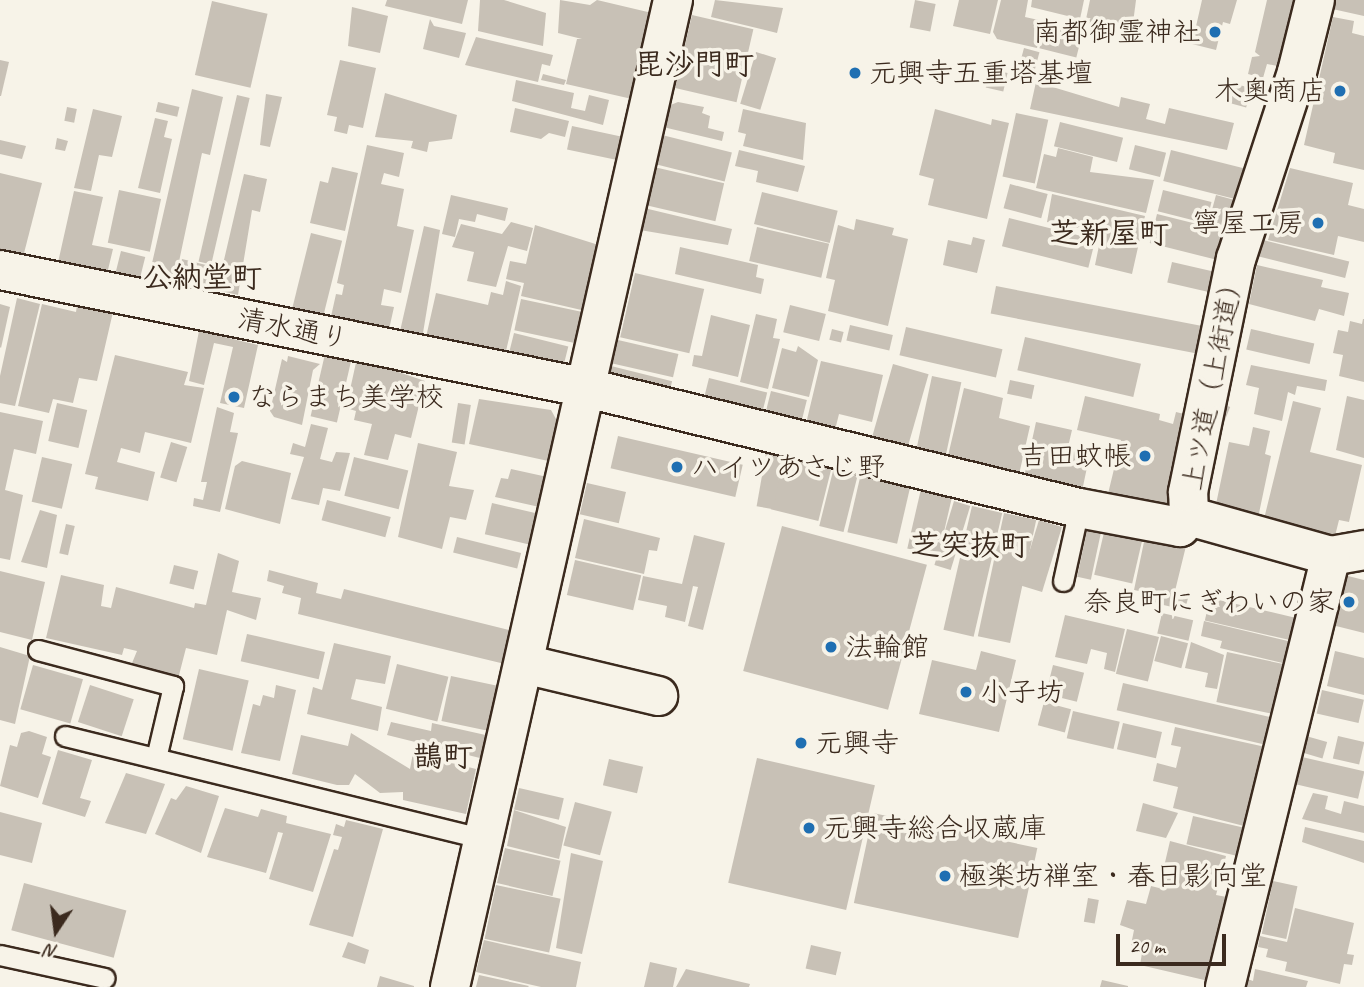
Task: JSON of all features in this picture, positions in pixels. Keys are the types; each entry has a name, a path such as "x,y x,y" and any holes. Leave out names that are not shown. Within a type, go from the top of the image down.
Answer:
{"street":[{"path":"450,987 673,0"},
{"name":"上ツ道（上街道）","path":"1225,987 1348,553 1189,516 1200,421 1236,259 1297,72 1315,0"},
{"name":"清水通り","path":"0,270 587,388 1079,508 1180,527 1189,516"},
{"path":"524,664 658,696"}],"lane":[{"path":"1063,581 1079,508"},
{"path":"38,650 173,686 156,758"},
{"path":"65,736 484,839"},
{"path":"0,955 105,978"}],"building":[{"path":"387,0 468,0 462,24 385,6"},
{"path":"480,0 504,0 546,13 543,46 478,31"},
{"path":"560,0 590,5 597,0 652,13 632,99 566,84 577,39 582,39 558,33"},
{"path":"715,0 783,8 777,33 711,17"},
{"path":"915,0 936,4 930,31 910,27"},
{"path":"959,0 998,0 990,34 953,26"},
{"path":"1001,0 1028,0 1025,17 1043,21 1037,48 997,39 993,32"},
{"path":"1032,0 1084,0 1080,19 1031,7"},
{"path":"1090,0 1136,0 1132,31 1085,24"},
{"path":"1202,0 1237,0 1230,24 1223,22 1216,50 1192,44"},
{"path":"1267,0 1298,0 1283,67 1267,64 1263,78 1248,74 1252,57 1260,56 1255,52"},
{"path":"1330,0 1364,0 1364,16 1328,8"},
{"path":"212,1 268,14 250,88 195,75"},
{"path":"352,7 388,16 380,53 348,46"},
{"path":"692,15 753,29 737,102 675,88"},
{"name":"木奧商店","path":"1333,17 1354,21 1352,33 1364,36 1364,170 1333,163 1335,153 1304,145"},
{"path":"430,19 434,26 466,33 459,58 423,49"},
{"path":"1046,22 1083,31 1076,57 1039,48"},
{"path":"476,37 553,55 550,66 542,64 538,82 465,65"},
{"path":"1024,48 1039,52 1032,80 1016,76"},
{"path":"756,52 776,58 760,110 740,104"},
{"path":"0,60 9,62 1,96 0,96"},
{"path":"340,60 376,68 363,128 349,125 347,134 334,131 337,117 327,115"},
{"path":"990,69 1008,73 1003,92 986,88"},
{"path":"543,74 566,80 564,85 541,80"},
{"path":"516,80 574,93 571,108 585,111 589,95 609,100 603,125 512,101"},
{"path":"1036,82 1119,107 1121,97 1150,104 1146,119 1165,124 1169,108 1234,123 1227,150 1030,109"},
{"path":"1232,83 1251,88 1246,107 1227,102"},
{"path":"192,89 223,97 210,155 202,153 173,290 147,285"},
{"path":"385,93 457,115 452,139 429,142 427,152 411,148 413,141 375,137"},
{"path":"266,94 282,97 270,147 260,145"},
{"path":"237,95 250,98 211,265 199,262"},
{"path":"158,102 179,107 177,117 156,112"},
{"path":"678,102 704,107 702,113 710,116 708,128 724,132 722,141 663,127 668,106"},
{"path":"67,107 77,109 74,123 64,121"},
{"path":"515,108 569,121 565,137 549,133 541,139 510,132"},
{"path":"93,109 122,116 112,157 99,155 91,191 74,188"},
{"path":"743,109 806,123 803,160 743,146 746,134 738,132"},
{"path":"935,109 991,125 992,119 1009,123 987,219 928,205 934,179 919,175"},
{"path":"1016,113 1048,120 1035,183 1002,177"},
{"path":"155,118 168,121 164,137 172,139 160,193 138,188"},
{"path":"1060,122 1123,138 1117,162 1054,146"},
{"path":"572,126 627,138 622,161 567,149"},
{"path":"662,135 732,152 725,182 655,164"},
{"path":"57,138 68,141 65,151 55,149"},
{"path":"0,140 26,146 22,159 0,154"},
{"path":"367,145 404,153 399,177 384,173 381,184 404,189 397,226 414,230 401,293 384,289 381,305 394,307 388,334 330,321 336,294 342,295 344,285 337,283"},
{"path":"1135,145 1166,153 1160,177 1129,169"},
{"path":"1058,148 1093,157 1090,172 1154,180 1146,213 1036,188 1044,154 1056,157"},
{"path":"739,150 805,166 798,192 756,182 758,171 735,166"},
{"path":"1171,150 1246,169 1238,200 1163,181"},
{"path":"332,167 358,173 345,231 310,223 320,181 328,183"},
{"path":"654,167 724,183 715,221 645,205"},
{"name":"寧屋工房","path":"1290,168 1353,183 1348,205 1364,209 1364,242 1338,236 1334,255 1268,240"},
{"path":"0,173 42,183 22,261 0,256"},
{"path":"244,174 267,179 260,212 252,210 238,295 217,290"},
{"path":"1010,184 1048,194 1041,218 1004,208"},
{"path":"119,190 161,199 150,252 108,243"},
{"path":"1163,190 1212,202 1206,223 1158,211"},
{"path":"74,191 103,197 92,245 113,249 106,278 57,267"},
{"path":"762,192 838,211 830,243 754,224"},
{"path":"1052,194 1145,216 1132,274 1095,265 1101,236 1047,222"},
{"path":"451,195 508,208 505,221 477,214 475,222 459,219 455,237 442,234"},
{"path":"1216,195 1239,201 1232,229 1208,223"},
{"path":"644,208 732,229 728,245 640,230"},
{"path":"1157,214 1228,232 1221,261 1150,243"},
{"path":"1009,218 1095,240 1088,268 1002,246"},
{"path":"856,219 894,228 892,235 908,239 888,326 828,311 835,280 826,278 838,225 854,230"},
{"path":"511,222 533,228 527,251 508,246 496,287 467,281 474,252 452,247 461,224 502,234"},
{"path":"535,225 605,247 590,312 521,296 524,283 506,279 510,261 526,264"},
{"path":"424,226 440,230 421,345 398,340"},
{"path":"757,227 829,244 821,278 749,261"},
{"path":"311,233 342,241 322,322 291,315"},
{"path":"973,237 985,240 977,273 943,265 948,240 971,245"},
{"path":"1259,239 1349,261 1345,278 1255,255"},
{"path":"680,247 758,265 756,277 764,279 761,294 675,274"},
{"path":"121,251 145,257 138,286 114,280"},
{"path":"182,259 214,267 207,296 175,288"},
{"path":"1172,262 1219,273 1214,293 1167,282"},
{"path":"1257,265 1323,280 1321,287 1349,293 1344,316 1319,309 1315,321 1249,304"},
{"path":"635,273 704,289 689,353 620,337"},
{"path":"506,281 521,286 503,364 424,346 436,293 488,305 491,292 503,295"},
{"path":"996,286 1202,326 1197,354 991,313"},
{"path":"17,298 40,304 15,406 0,403 0,376"},
{"path":"521,299 589,314 583,345 514,330"},
{"path":"0,304 10,307 1,348 0,347"},
{"path":"42,304 76,312 77,305 113,312 97,381 79,378 73,403 53,399 49,413 18,406"},
{"path":"790,305 826,314 819,341 783,332"},
{"path":"756,314 777,319 773,338 780,339 768,389 740,382"},
{"path":"711,315 750,325 738,377 692,366 694,355 702,356"},
{"path":"1363,319 1364,382 1339,376 1343,355 1333,353 1338,330 1348,332 1350,321 1362,324"},
{"path":"850,325 893,335 889,350 846,341"},
{"path":"906,327 1002,349 996,378 899,355"},
{"path":"832,329 844,332 841,343 829,340"},
{"path":"1251,329 1314,344 1310,364 1246,349"},
{"path":"199,331 258,345 244,408 220,403 233,347 214,343 204,385 189,381"},
{"path":"514,333 568,347 560,379 506,365"},
{"path":"1025,337 1141,364 1133,397 1017,370"},
{"path":"618,340 678,354 673,377 613,363"},
{"path":"798,346 818,360 809,397 772,388 782,348 796,352"},
{"path":"325,354 351,360 337,422 311,416"},
{"path":"115,355 188,372 184,385 204,388 191,443 145,432 140,453 121,448 117,462 155,472 148,501 95,489 98,477 85,474"},
{"path":"288,356 320,364 313,370 302,425 274,417 270,411 282,359 287,362"},
{"path":"357,358 425,381 411,438 395,434 388,460 364,455 372,424 354,420 356,411 346,408"},
{"path":"821,361 883,375 872,422 839,414 833,438 804,432"},
{"path":"893,364 929,374 905,456 870,446"},
{"path":"1251,365 1327,380 1325,391 1297,386 1295,395 1288,392 1282,421 1254,414 1259,388 1246,385"},
{"path":"611,366 672,381 667,402 606,386"},
{"path":"932,376 961,382 945,460 916,453"},
{"path":"709,378 767,393 760,423 702,408"},
{"path":"1010,380 1034,385 1032,399 1007,394"},
{"path":"964,388 1003,398 999,418 1030,426 1018,479 947,460"},
{"path":"771,391 807,400 799,431 763,422"},
{"name":"吉田蚊帳","path":"1085,396 1160,414 1159,420 1173,424 1176,412 1184,414 1170,472 1178,474 1169,513 1107,498 1121,440 1077,430"},
{"path":"1347,396 1364,400 1364,458 1336,450"},
{"path":"479,399 551,410 561,428 553,462 469,444"},
{"path":"1293,401 1321,408 1310,452 1362,465 1349,522 1339,520 1335,536 1264,519"},
{"path":"57,403 87,410 78,448 48,441"},
{"path":"458,403 471,405 465,445 452,443"},
{"path":"1220,403 1230,407 1219,435 1209,431"},
{"path":"217,407 234,413 230,432 238,433 220,512 193,506 194,498 203,500 207,482 201,482"},
{"path":"0,412 43,421 36,454 14,449 5,490 23,495 10,560 0,558"},
{"path":"1036,422 1072,430 1068,447 1090,453 1081,496 1023,482"},
{"path":"311,424 328,428 320,459 332,462 336,452 350,453 340,491 323,488 319,505 291,499 304,457 290,454 293,443 305,447"},
{"path":"1253,427 1270,431 1265,454 1271,456 1258,518 1215,509 1229,442 1249,446"},
{"name":"ハイツあさじ野","path":"618,436 743,465 735,497 611,468"},
{"path":"171,442 187,447 176,482 160,477"},
{"path":"418,443 457,452 449,486 474,490 466,520 450,517 442,549 398,537"},
{"path":"786,448 834,460 818,521 771,509"},
{"path":"766,453 783,456 773,509 757,506"},
{"path":"42,457 72,464 62,509 32,502"},
{"path":"354,457 408,471 399,509 344,496"},
{"path":"242,461 291,473 280,524 225,509 235,466"},
{"path":"835,463 859,469 844,532 819,526"},
{"path":"511,469 552,478 544,508 495,497 501,478 508,479"},
{"path":"862,469 912,480 897,544 847,532"},
{"path":"587,483 626,492 619,523 580,514"},
{"path":"921,489 952,496 938,556 907,548"},
{"path":"327,500 391,517 385,537 322,520"},
{"path":"954,501 970,506 951,570 934,565"},
{"path":"492,503 543,515 535,546 485,534"},
{"path":"972,506 1002,513 974,637 943,630"},
{"path":"40,510 57,515 47,568 21,562"},
{"path":"1004,513 1036,520 1010,643 978,636"},
{"path":"584,519 660,538 657,551 649,550 644,574 575,558"},
{"path":"1039,520 1062,527 1042,592 1019,585"},
{"path":"66,524 75,526 68,555 59,553"},
{"path":"782,526 927,565 888,710 743,671"},
{"path":"1088,526 1102,529 1091,580 1077,577"},
{"path":"1105,528 1143,537 1132,584 1094,575"},
{"path":"694,535 725,543 703,630 688,626 698,587 693,586 685,622 665,617 667,606 638,600 643,576 682,584"},
{"path":"457,537 521,553 517,568 453,553"},
{"path":"1145,537 1186,546 1175,591 1189,594 1185,610 1142,600 1144,592 1134,590"},
{"path":"218,553 239,561 232,592 261,598 256,620 227,610 217,655 186,648 178,679 130,668 137,651 124,648 122,655 46,638 61,575 104,585 101,606 111,608 116,587 194,608 195,603 206,605"},
{"path":"575,560 641,575 633,610 567,595"},
{"path":"174,565 198,571 194,589 169,583"},
{"path":"269,570 318,583 316,593 341,599 344,589 517,632 509,665 298,614 301,598 282,593 284,586 267,581"},
{"path":"0,571 45,582 32,640 0,632"},
{"name":"奈良町にぎわいの家","path":"1340,574 1364,580 1364,633 1328,624"},
{"path":"1210,598 1302,619 1296,642 1205,620"},
{"path":"1162,613 1193,620 1188,641 1157,633"},
{"path":"1065,615 1125,629 1115,672 1104,669 1107,653 1091,649 1087,664 1055,657"},
{"path":"1204,621 1296,643 1291,665 1220,648 1222,641 1201,636"},
{"path":"1127,629 1159,637 1148,682 1116,674"},
{"path":"247,634 325,652 319,679 241,661"},
{"path":"1161,636 1188,643 1181,668 1154,661"},
{"path":"1191,642 1224,655 1217,689 1205,687 1208,673 1185,668"},
{"path":"334,643 391,656 385,684 356,679 351,699 382,707 378,731 307,714 313,687 322,690"},
{"path":"0,647 30,656 15,724 0,720"},
{"name":"小子坊","path":"981,651 1016,660 999,732 919,714 932,660 976,670"},
{"path":"1335,651 1364,658 1364,695 1327,686"},
{"path":"1227,652 1292,666 1281,716 1216,702"},
{"path":"397,664 448,677 437,721 386,709"},
{"path":"33,665 83,679 70,724 20,709"},
{"path":"1053,665 1084,673 1077,702 1046,694"},
{"path":"199,669 249,680 232,751 183,739"},
{"path":"451,676 501,687 491,732 441,721"},
{"path":"1123,683 1279,719 1273,746 1117,710"},
{"path":"90,685 134,699 122,736 78,722"},
{"path":"276,685 296,690 280,761 241,753 253,704 260,706 263,695 274,698"},
{"path":"1322,690 1364,700 1358,723 1317,713"},
{"path":"1044,702 1071,709 1065,732 1038,725"},
{"path":"1073,711 1120,722 1113,749 1067,738"},
{"path":"391,722 431,731 432,723 490,736 484,759 387,735"},
{"path":"1123,723 1162,732 1156,758 1117,749"},
{"path":"1175,727 1270,748 1252,828 1173,808 1178,787 1153,781 1157,763 1176,768 1181,747 1171,745"},
{"path":"29,731 47,737 42,754 51,757 38,798 0,786 10,745 17,747 21,733"},
{"path":"351,733 410,769 413,753 476,769 466,814 403,800 403,792 380,793 355,774 349,785 337,785 292,774 301,735 348,746"},
{"path":"1306,736 1327,742 1322,758 1301,752"},
{"path":"1338,736 1364,742 1359,764 1333,758"},
{"path":"58,750 92,760 80,798 91,801 85,817 42,804"},
{"path":"1302,757 1364,771 1358,799 1296,784"},
{"path":"757,758 875,785 846,910 728,883"},
{"path":"609,759 643,767 637,793 603,785"},
{"path":"126,773 165,784 146,834 105,823"},
{"path":"186,786 219,796 201,853 155,834 171,798 176,800"},
{"path":"519,788 564,798 559,820 514,809"},
{"path":"1313,793 1328,796 1325,809 1341,814 1344,801 1364,806 1364,833 1302,819"},
{"path":"575,802 612,812 600,855 563,845"},
{"path":"1143,803 1178,813 1166,838 1136,831"},
{"path":"225,808 258,817 261,809 287,816 286,823 331,834 313,892 269,879 283,833 278,832 266,873 207,857"},
{"path":"514,810 566,827 559,859 507,846"},
{"path":"0,812 42,823 32,863 0,855"},
{"name":"極楽坊禅室・春日影向堂","path":"873,813 1037,848 1018,938 854,903"},
{"path":"1193,816 1249,829 1242,857 1186,844"},
{"path":"346,820 383,829 353,937 309,925 334,849 338,850 342,837 333,835 336,824 344,827"},
{"path":"1305,827 1364,841 1364,863 1302,842"},
{"path":"1170,841 1226,856 1216,895 1232,898 1213,982 1140,965 1143,947 1131,945 1134,930 1120,925 1127,900 1146,904 1151,886 1159,888"},
{"path":"505,848 561,861 552,896 497,883"},
{"path":"571,853 603,861 582,954 556,948"},
{"path":"1273,881 1297,886 1286,939 1262,934"},
{"path":"24,883 126,910 114,958 11,930"},
{"path":"496,885 561,899 549,953 485,939"},
{"path":"1088,898 1099,900 1095,924 1084,922"},
{"path":"1295,908 1354,923 1347,954 1354,955 1352,965 1344,964 1340,984 1285,971 1287,962 1266,957 1268,949 1258,947 1260,936 1287,942"},
{"path":"484,940 581,962 576,987 541,987 476,972"},
{"path":"348,942 369,950 365,964 342,957"},
{"path":"811,945 841,952 836,975 806,968"},
{"path":"650,962 677,968 673,987 644,987"},
{"path":"686,969 750,984 749,987 676,987"},
{"path":"1255,969 1308,981 1306,987 1243,987 1245,978 1253,981"},
{"path":"479,975 529,986 476,987"},
{"path":"380,976 414,986 414,987 377,987"},
{"path":"1102,980 1128,986 1128,987 1100,987"}],"place":[{"name":"南都御霊神社","path":"1215,32"},
{"name":"元興寺五重塔基壇","path":"855,73"},
{"name":"木奧商店","path":"1340,91"},
{"name":"寧屋工房","path":"1318,223"},
{"name":"ならまち美学校","path":"234,397"},
{"name":"吉田蚊帳","path":"1145,456"},
{"name":"ハイツあさじ野","path":"677,467"},
{"name":"奈良町にぎわいの家","path":"1349,602"},
{"name":"法輪館","path":"831,647"},
{"name":"小子坊","path":"966,692"},
{"name":"元興寺","path":"801,743"},
{"name":"元興寺総合収蔵庫","path":"809,828"},
{"name":"極楽坊禅室・春日影向堂","path":"945,876"}],"district":[{"name":"毘沙門町","path":"694,64"},
{"name":"芝新屋町","path":"1109,233"},
{"name":"公納堂町","path":"202,277"},
{"name":"芝突抜町","path":"970,545"},
{"name":"鵲町","path":"443,756"}]}
